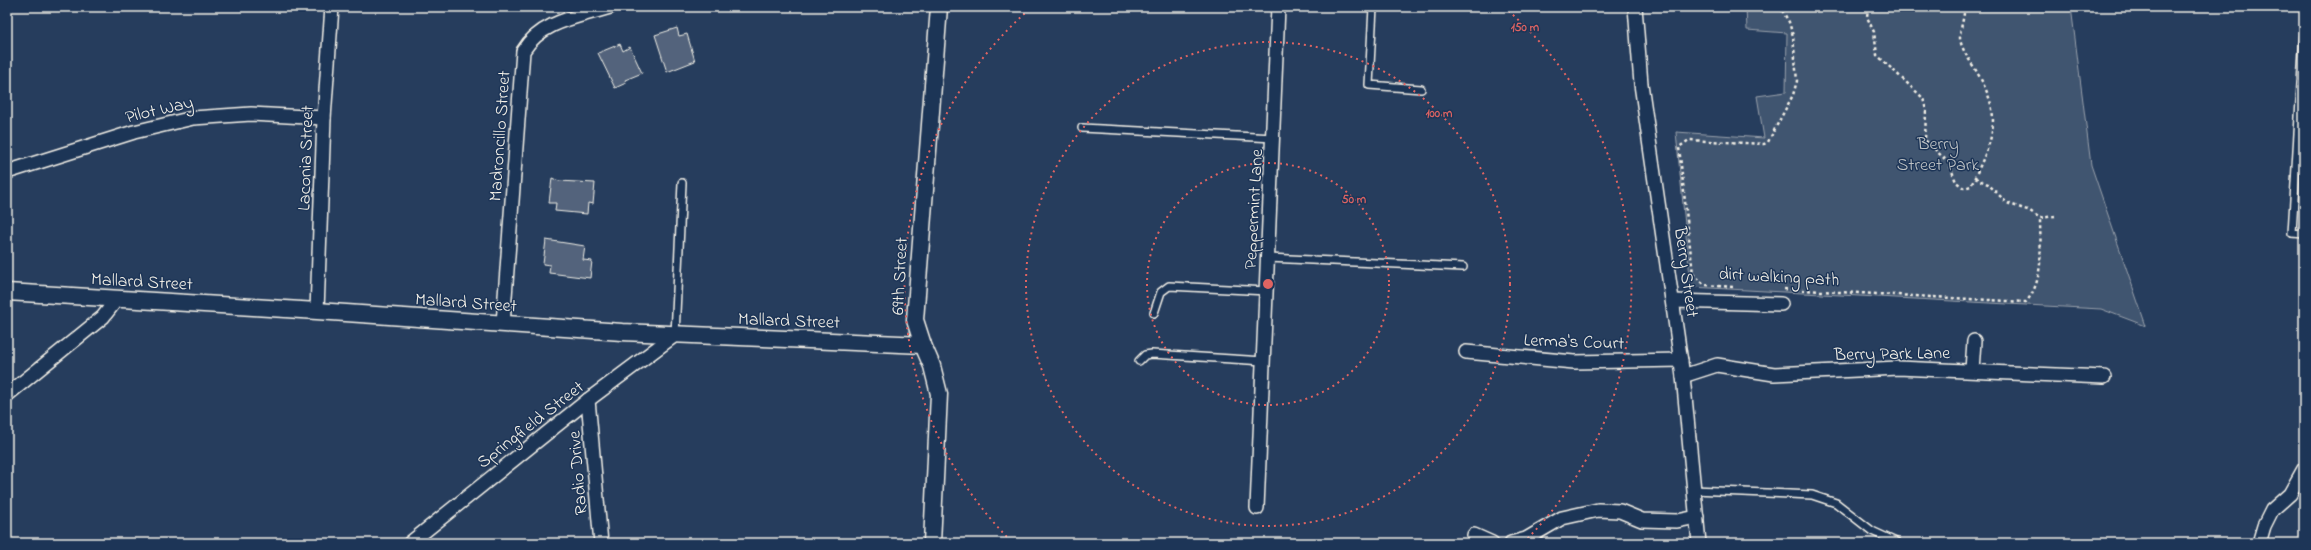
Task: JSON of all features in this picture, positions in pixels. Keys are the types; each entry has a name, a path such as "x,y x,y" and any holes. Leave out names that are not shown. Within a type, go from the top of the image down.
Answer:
{"street":[{"name":"Laconia Street","path":"317,311 324,118 332,7"},
{"name":"Madroncillo Street","path":"504,324 523,51 530,39 545,27 610,7"},
{"name":"69th Street","path":"932,543 939,394 932,366 922,345 915,320 939,7"},
{"name":"Peppermint Lane","path":"1257,508 1274,138 1278,7"},
{"name":"Berry Street","path":"1634,7 1641,84 1683,376 1699,543"},
{"name":"Pilot Way","path":"7,172 134,132 193,118 251,114 324,118"},
{"name":"Mallard Street","path":"7,292 675,335 922,345"},
{"path":"7,395 103,317 117,299"},
{"path":"1673,301 1781,304"},
{"name":"Springfield Street","path":"410,543 588,400 675,335"},
{"path":"1972,370 1974,341"},
{"name":"Lerma's Court","path":"1466,352 1574,362 1681,360"},
{"name":"Berry Park Lane","path":"1683,376 1717,365 1774,374 1898,368 1972,370 2104,377"},
{"name":"Radio Drive","path":"588,400 601,543"},
{"path":"2259,543 2264,526 2272,510 2290,494 2304,469"},
{"path":"1511,543 1526,538 1562,518 1598,510 1620,511 1642,520 1677,521 1697,517"},
{"path":"1474,535 1492,543"}],"lane":[{"path":"1373,7 1369,85 1421,89"},
{"path":"2304,34 2292,233 2304,234"},
{"path":"1082,128 1274,138"},
{"path":"675,335 682,183"},
{"path":"1268,258 1463,267"},
{"path":"1154,313 1161,292 1169,286 1267,290"},
{"path":"1139,361 1145,355 1152,354 1264,361"},
{"path":"1693,490 1812,495 1836,503 1872,531 1898,543"}],"path":[{"name":"dirt walking path","path":"1737,287 1706,285 1693,274 1679,147 1688,140 1764,144 1768,142 1794,95 1796,81 1793,36 1790,22 1780,7"},
{"path":"1868,7 1867,17 1874,32 1877,55 1923,98 1926,110 1925,140 1949,163 1956,182 1964,188 1971,186 1992,139 1992,105 1987,89 1966,54 1960,38 1964,7"},
{"path":"1975,178 1988,184 2007,203 2030,211 2040,218 2055,216"},
{"name":"dirt walking path","path":"1776,289 2026,302 2032,295 2039,272 2040,218"}],"green space":[{"name":"Berry Street Park","path":"1746,7 2071,7 2091,165 2146,326 2101,309 1691,287 1676,132 1764,138 1757,96 1786,92 1787,33 1747,30"}],"building":[{"path":"677,28 679,36 687,34 695,61 667,72 655,35"},
{"path":"620,44 623,51 630,47 642,73 625,80 626,83 615,88 598,53"},
{"path":"552,178 559,181 595,183 593,204 588,203 587,214 555,211 556,203 549,203"},
{"path":"546,240 585,246 583,260 592,261 590,278 549,273 550,265 543,264"}]}
